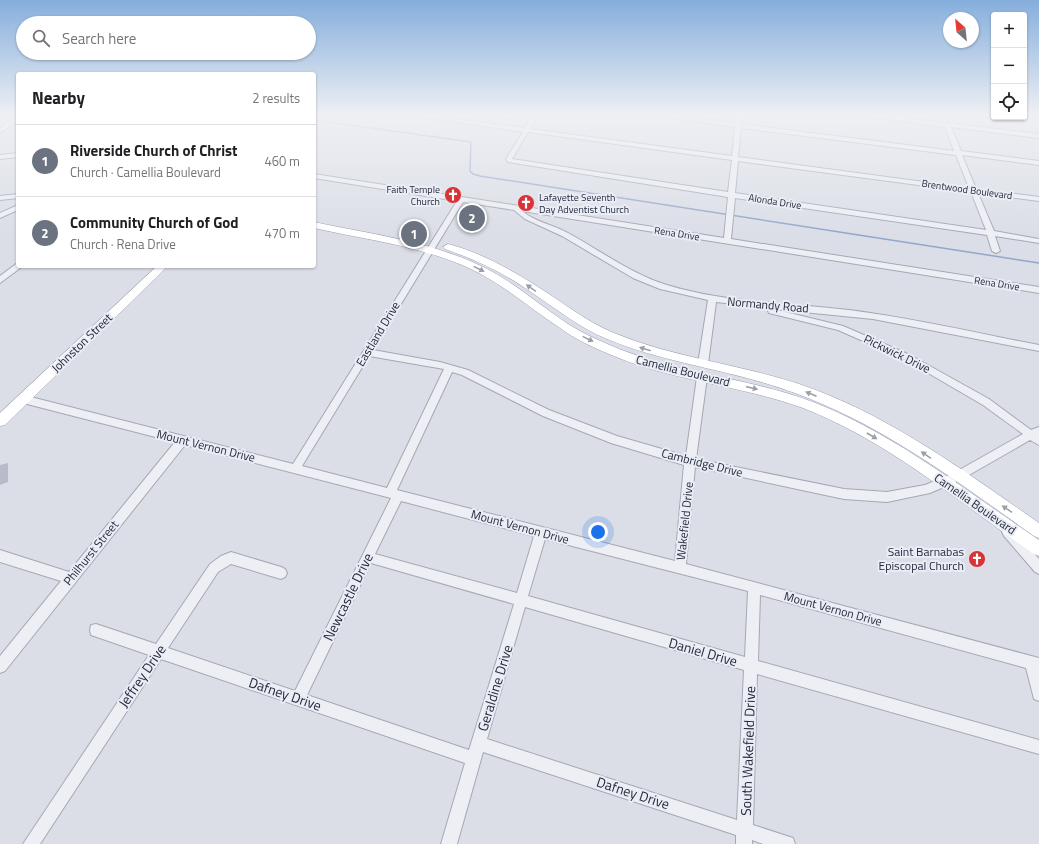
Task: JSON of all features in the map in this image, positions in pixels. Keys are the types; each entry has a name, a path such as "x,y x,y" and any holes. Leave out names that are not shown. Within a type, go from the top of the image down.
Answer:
{"main road":[{"name":"Camellia Boulevard","path":"316,219 385,232 480,259 509,273 568,314 609,335 653,352 787,385 824,399 876,424 958,476 1039,531"},
{"name":"Camellia Boulevard","path":"316,225 356,234 432,246 492,276 521,294 558,322 588,340 634,359 702,377 768,392 823,411 873,437 945,483 1039,549"},
{"path":"316,229 343,228 371,233 385,232"},
{"path":"316,229 356,234"},
{"name":"Johnston Street","path":"0,421 162,268"}],"street":[{"path":"0,157 15,155"},
{"name":"Alonda Drive","path":"512,155 510,161 828,210 938,224 1039,241"},
{"name":"Brentwood Boulevard","path":"723,155 1039,197"},
{"path":"960,155 991,234 996,251"},
{"path":"978,155 1039,163"},
{"path":"727,241 735,157"},
{"name":"Rena Drive","path":"316,176 1039,290"},
{"path":"0,198 16,196"},
{"name":"Eastland Drive","path":"295,469 461,199"},
{"path":"0,216 16,208"},
{"name":"Normandy Road","path":"516,208 525,216 565,234 612,264 635,276 670,289 712,299 739,303 817,309 864,315 1039,348"},
{"path":"0,280 16,268"},
{"path":"703,364 712,299"},
{"name":"Pickwick Drive","path":"739,303 814,321 863,337 907,357 952,381 1037,435"},
{"name":"Cambridge Drive","path":"367,352 465,372 546,413 587,431 690,462 821,490 862,497 887,497 926,490 945,483 1037,435"},
{"name":"Newcastle Drive","path":"298,699 368,557 394,494 450,368"},
{"name":"Wakefield Drive","path":"680,569 690,462 702,377"},
{"name":"Mount Vernon Drive","path":"23,399 754,587 1035,664"},
{"name":"Philhurst Street","path":"0,666 183,440"},
{"path":"1000,523 1039,568"},
{"name":"Geraldine Drive","path":"449,844 541,533"},
{"path":"0,556 71,578"},
{"name":"Daniel Drive","path":"368,557 1039,747"},
{"name":"Jeffrey Drive","path":"31,844 158,651 219,563 231,558 281,572"},
{"name":"South Wakefield Drive","path":"745,837 754,587"},
{"name":"Dafney Drive","path":"96,630 474,759"},
{"path":"1035,664 1039,694"},
{"name":"Dafney Drive","path":"478,743 745,837 787,844"}],"building":[{"path":"8,463 8,482 0,485 0,465"}],"waterway":[{"path":"471,155 470,171 473,174 480,176 1039,263"}],"place":[{"name":"Faith Temple Church","path":"453,195"},
{"name":"Lafayette Seventh Day Adventist Church","path":"526,203"},
{"name":"Community Church of God","path":"472,218"},
{"name":"Riverside Church of Christ","path":"414,234"},
{"name":"Saint Barnabas Episcopal Church","path":"977,559"}]}
